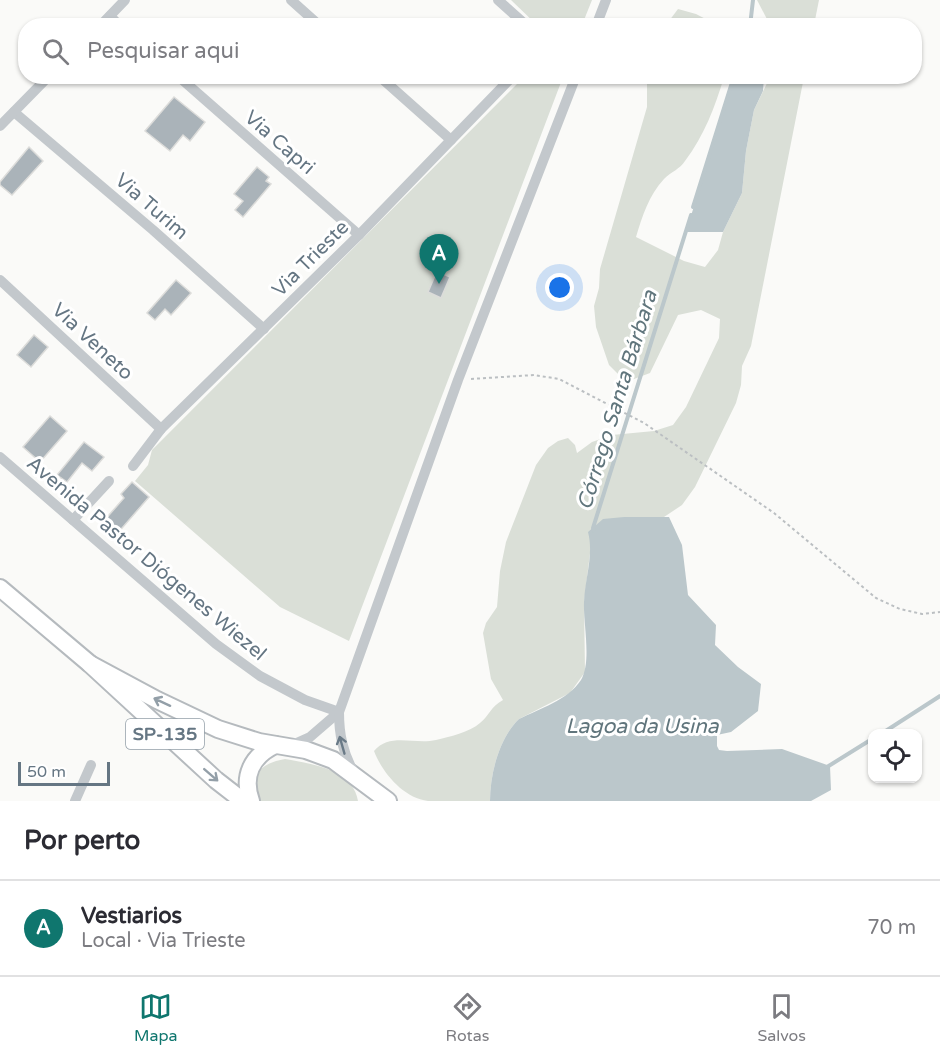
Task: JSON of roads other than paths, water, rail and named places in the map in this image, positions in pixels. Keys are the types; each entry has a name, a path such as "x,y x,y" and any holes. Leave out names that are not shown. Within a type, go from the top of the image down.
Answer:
{"main road":[{"name":"SP-135","path":"0,588 90,664 216,780 243,801"},
{"name":"SP-135","path":"90,664 218,729 320,754 333,760 388,801"},
{"path":"250,801 247,783 252,764 258,756 282,746"},
{"path":"355,776 362,801"}],"street":[{"path":"110,16 125,0"},
{"path":"291,0 311,18"},
{"path":"498,0 518,18"},
{"path":"599,18 606,0"},
{"path":"0,126 41,84"},
{"name":"Via Capri","path":"187,84 359,235"},
{"path":"388,84 452,140"},
{"name":"Via Trieste","path":"134,466 161,429 359,235 505,84"},
{"path":"355,776 345,757 339,736 339,712 458,380 573,84"},
{"name":"Via Turim","path":"14,112 153,230 264,330"},
{"name":"Via Veneto","path":"0,280 161,429"},
{"name":"Avenida Pastor Diógenes Wiezel","path":"0,457 216,644 260,676 305,700 339,712"},
{"path":"73,520 109,482"},
{"path":"282,746 310,737 339,712"},
{"path":"75,801 91,765"}],"water":[{"path":"732,84 764,84 763,91 754,110 746,151 742,193 723,232 686,232"},
{"name":"Lagoa da Usina","path":"669,517 682,545 688,595 716,625 715,645 738,667 761,684 758,711 731,732 717,735 719,750 782,749 830,766 831,790 811,801 490,801 497,757 512,727 519,719 569,693 581,680 587,653 584,602 590,558 588,532 603,519"}],"waterway":[{"name":"Córrego Santa Bárbara","path":"751,18 753,0"},
{"name":"Córrego Santa Bárbara","path":"693,207 731,84"},
{"name":"Córrego Santa Bárbara","path":"594,531 593,528 691,215"},
{"path":"889,729 940,696"},
{"path":"827,767 868,741"}],"place":[{"name":"Vestiarios","path":"439,284"}]}
